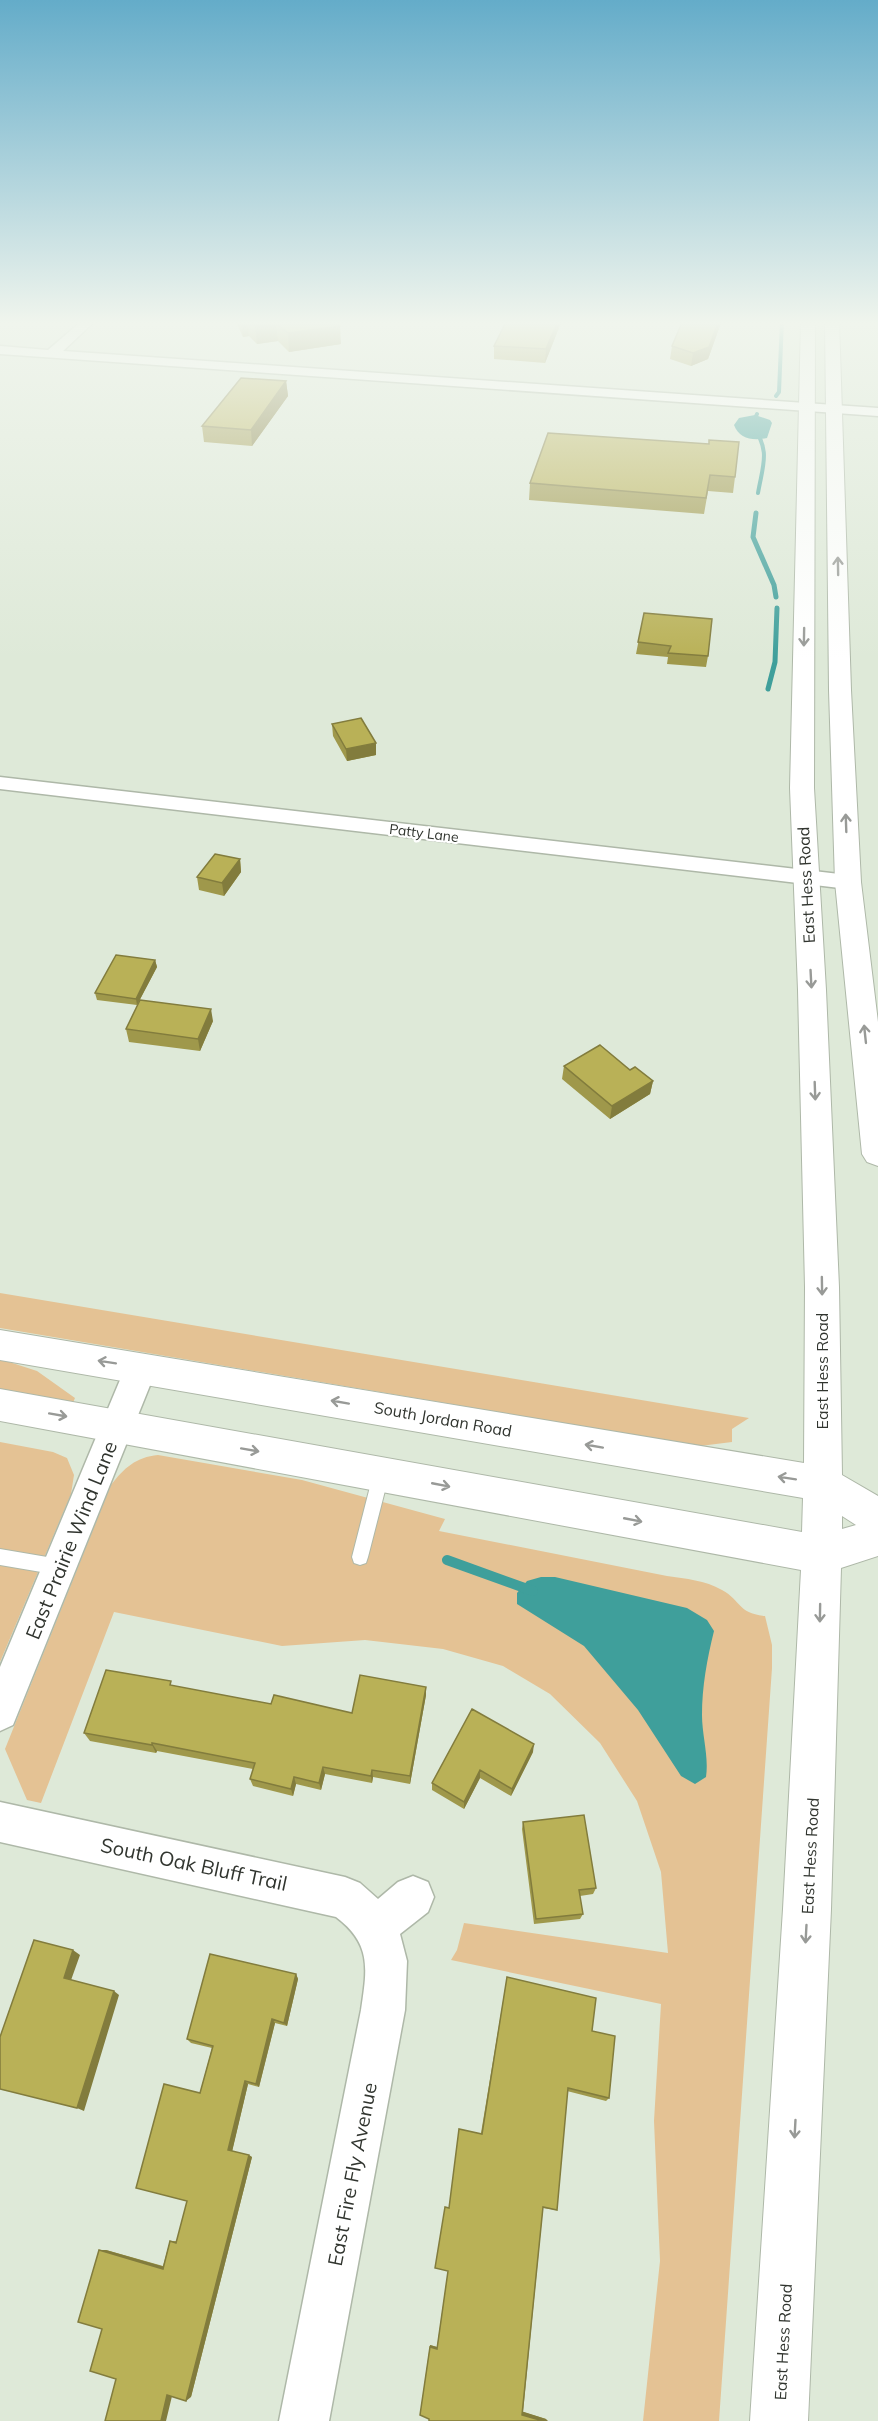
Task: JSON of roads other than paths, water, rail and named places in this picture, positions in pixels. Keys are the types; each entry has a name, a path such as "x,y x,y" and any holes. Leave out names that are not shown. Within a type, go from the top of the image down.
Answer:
{"main road":[{"name":"East Hess Road","path":"779,2421 808,1897 819,1644 823,1484 822,1287 812,990 802,788 808,433"},
{"path":"835,433 840,690 848,882 878,1154"},
{"name":"South Jordan Road","path":"0,1345 823,1484 878,1516"},
{"path":"0,1405 821,1555 878,1537"}],"street":[{"name":"Patty Lane","path":"0,783 848,882"},
{"name":"East Prairie Wind Lane","path":"0,1712 141,1368"},
{"name":"South Oak Bluff Trail","path":"0,1822 345,1898 361,1908 376,1927"},
{"path":"376,1927 413,1897"},
{"name":"East Fire Fly Avenue","path":"304,2421 383,2010 388,1974 385,1948 376,1927"}],"lane":[{"path":"360,1557 381,1474"},
{"path":"0,1557 59,1567"}],"water":[{"path":"739,433 769,433 767,438 757,439 747,438"},
{"path":"541,1577 555,1577 687,1608 707,1620 714,1631 705,1673 702,1704 707,1761 706,1777 695,1784 681,1776 638,1710 584,1646 517,1604 517,1593 527,1581"}],"waterway":[{"path":"757,433 764,450 758,493"},
{"path":"756,513 753,537 774,585 776,597"},
{"path":"768,689 775,662 777,608"},
{"path":"447,1560 533,1591"}]}
